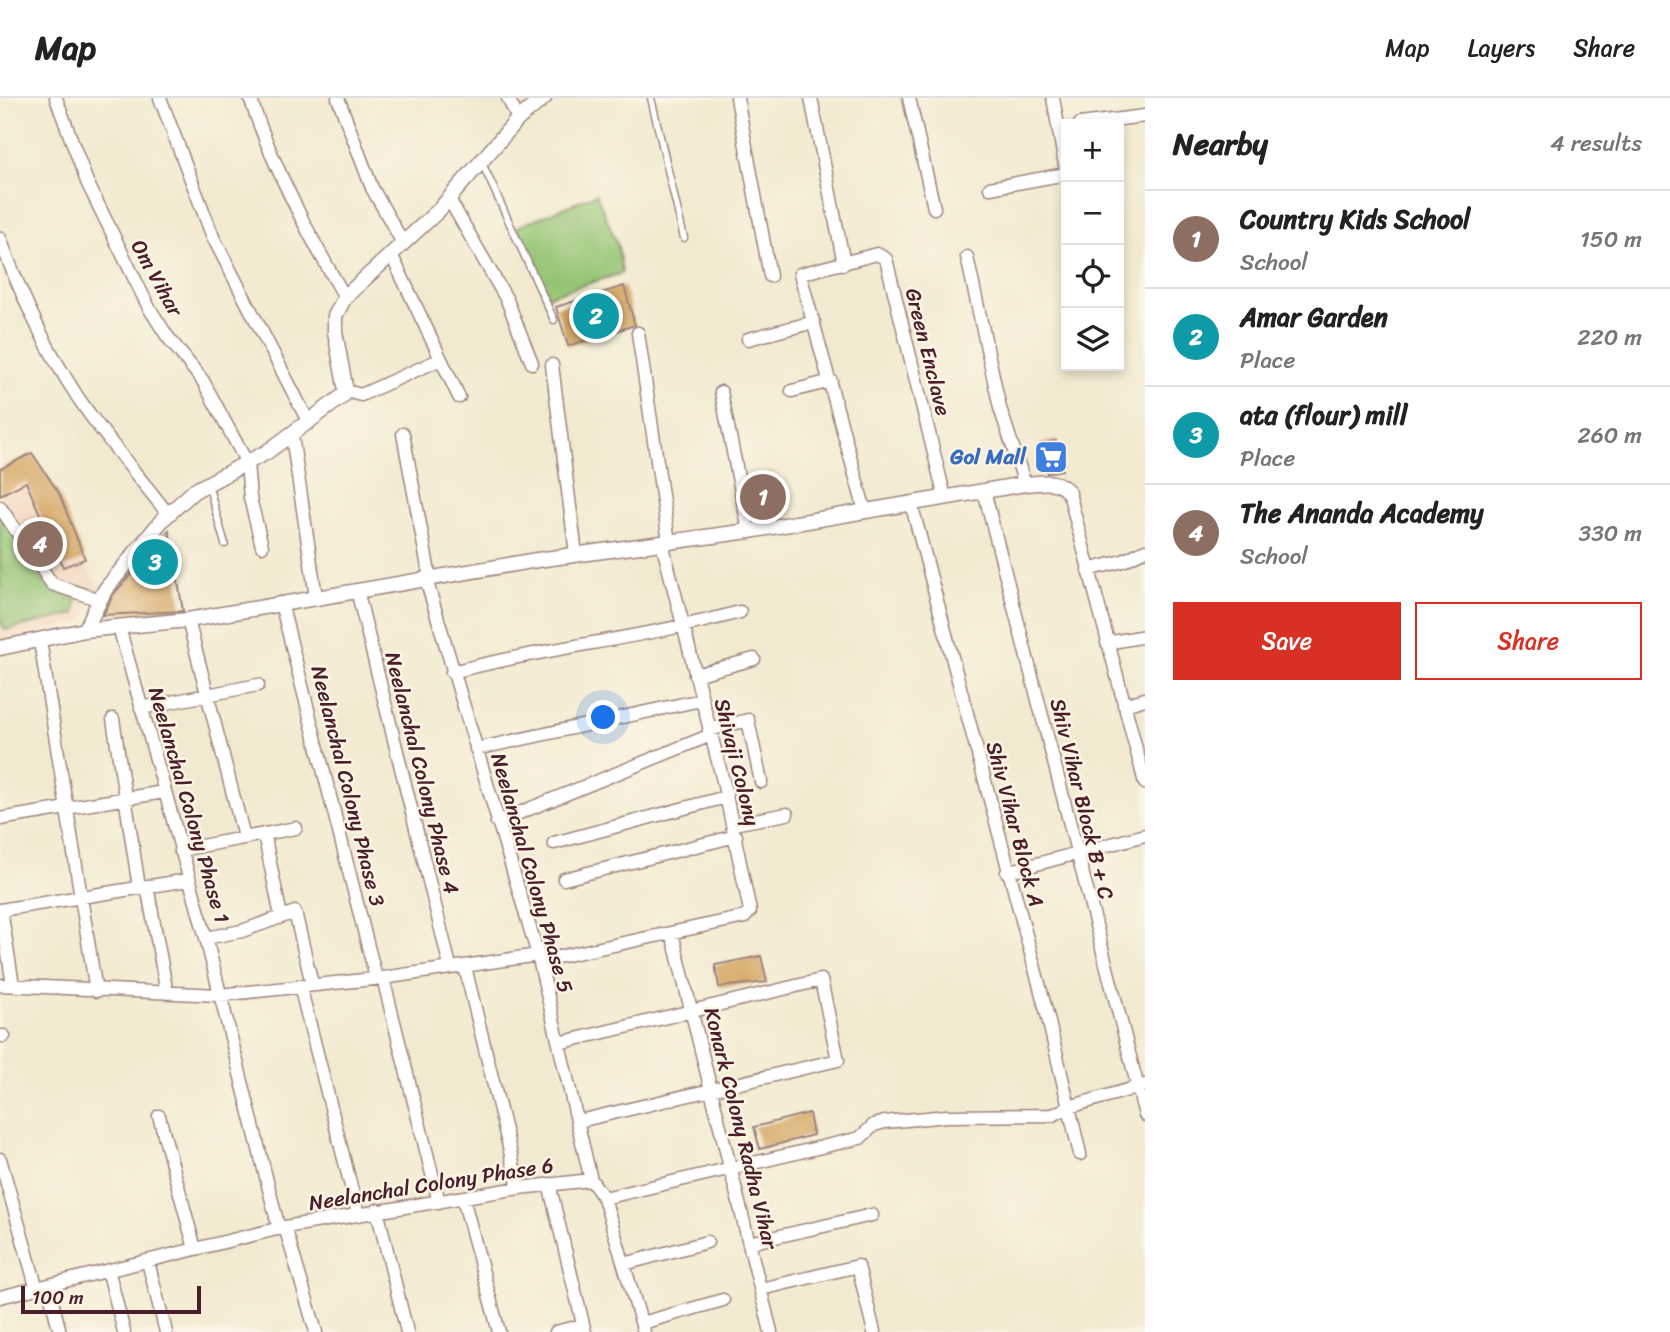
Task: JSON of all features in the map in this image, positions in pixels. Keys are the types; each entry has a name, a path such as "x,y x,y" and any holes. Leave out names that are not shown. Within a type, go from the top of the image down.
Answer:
{"street":[{"name":"Om Vihar","path":"56,98 87,183 148,306 167,336 204,381 247,463"},
{"path":"160,98 213,237 309,423"},
{"path":"250,98 268,150 293,207 345,297"},
{"path":"338,98 372,188 403,243"},
{"path":"508,98 518,119"},
{"path":"346,391 335,332 335,316 345,297 449,199 518,119 544,98"},
{"path":"737,98 770,276"},
{"path":"811,98 844,264"},
{"path":"909,98 934,208"},
{"path":"1053,98 1061,124"},
{"path":"1121,119 1145,116"},
{"path":"990,188 1061,173"},
{"path":"449,199 507,300 532,363"},
{"path":"0,238 14,278 53,358 79,399 168,514"},
{"path":"391,254 459,397"},
{"name":"Green Enclave","path":"814,321 800,274 877,254 886,259 945,498"},
{"path":"967,257 1000,408 1026,484"},
{"path":"748,339 814,321 865,511"},
{"name":"Shivaji Colony","path":"638,333 666,542 683,628 734,830 750,911 745,917 672,933"},
{"path":"346,391 361,395 441,359"},
{"path":"552,365 576,554"},
{"path":"792,391 831,381"},
{"path":"85,630 104,590 168,514 208,484 292,436 346,391"},
{"path":"720,391 748,531"},
{"name":"Neelanchal Colony Phase 5","path":"403,434 428,579 452,671 538,958 591,1180"},
{"path":"292,436 316,597"},
{"path":"247,463 250,498 262,546"},
{"path":"0,648 85,630 188,620 576,554 748,531 1026,484 1055,482 1069,493 1144,778"},
{"name":"Shiv Vihar Block B + C","path":"984,491 1076,854 1141,1086 1145,1115"},
{"name":"Shiv Vihar Block A","path":"911,503 1080,1154"},
{"path":"0,507 52,584 100,600"},
{"path":"1088,570 1123,561 1145,550"},
{"name":"Neelanchal Colony Phase 4","path":"357,590 450,966"},
{"name":"Neelanchal Colony Phase 3","path":"281,603 439,1202"},
{"path":"452,671 555,648 683,628 740,612"},
{"path":"188,620 244,837"},
{"name":"Neelanchal Colony Phase 1","path":"119,627 206,938 282,1228 316,1332"},
{"path":"1107,643 1145,636"},
{"path":"40,640 96,991"},
{"path":"695,675 754,660"},
{"path":"141,708 258,685"},
{"path":"1124,705 1145,699"},
{"path":"476,749 702,700"},
{"path":"113,719 143,886 167,993"},
{"path":"497,822 710,732 748,720 761,782"},
{"path":"0,819 164,792"},
{"path":"554,843 726,797"},
{"path":"564,879 787,814"},
{"path":"180,850 296,828"},
{"path":"264,834 281,916"},
{"path":"1007,872 1145,835"},
{"path":"188,880 0,910 6,985 219,995 380,978 450,966 465,967 538,958 672,933"},
{"path":"206,938 242,931 295,912 306,985 358,1214"},
{"name":"Konark Colony Radha Vihar","path":"672,933 771,1332"},
{"path":"465,967 519,1188"},
{"path":"559,1043 821,980 838,1060 579,1121"},
{"path":"604,1198 860,1138 874,1125 885,1122 947,1116 1053,1115 1069,1107 1141,1086"},
{"path":"159,1116 195,1249"},
{"path":"0,1159 60,1332"},
{"path":"591,1180 604,1198 643,1328 723,1300"},
{"name":"Neelanchal Colony Phase 6","path":"0,1297 109,1273 282,1228 377,1210 591,1180"},
{"path":"549,1184 584,1329 556,1332"},
{"path":"463,1198 499,1332"},
{"path":"377,1210 407,1332"},
{"path":"750,1243 872,1215"},
{"path":"624,1264 707,1242"},
{"path":"148,1262 166,1332"},
{"path":"761,1289 858,1266 874,1332"},
{"path":"109,1273 124,1332"}],"lane":[{"path":"651,98 684,238"},
{"path":"481,161 554,320"},
{"path":"208,484 225,544"}],"shaded area":[{"path":"32,453 59,493 89,571 100,587 86,603 90,607 83,621 3,642 0,634 0,469"},
{"path":"774,471 783,517 752,524 743,477"}],"green space":[{"path":"596,194 618,246 622,273 548,296 517,227"},
{"path":"0,507 38,576 49,587 77,599 75,614 5,630 0,620"}],"building":[{"path":"624,286 635,325 568,346 556,307"},
{"name":"Gol Mall","path":"1056,441 1062,470 1047,473 1041,444"},
{"path":"32,453 59,493 85,559 63,567 26,482 0,495 0,469"},
{"path":"169,530 183,611 103,615 113,595"},
{"path":"761,956 767,982 719,987 715,965"},
{"path":"809,1113 813,1135 760,1149 754,1127"}],"place":[{"name":"Amar Garden","path":"596,316"},
{"name":"Gol Mall","path":"1051,457"},
{"name":"Country Kids School","path":"763,497"},
{"name":"The Ananda Academy","path":"40,544"},
{"name":"ata (flour) mill","path":"155,562"}]}
